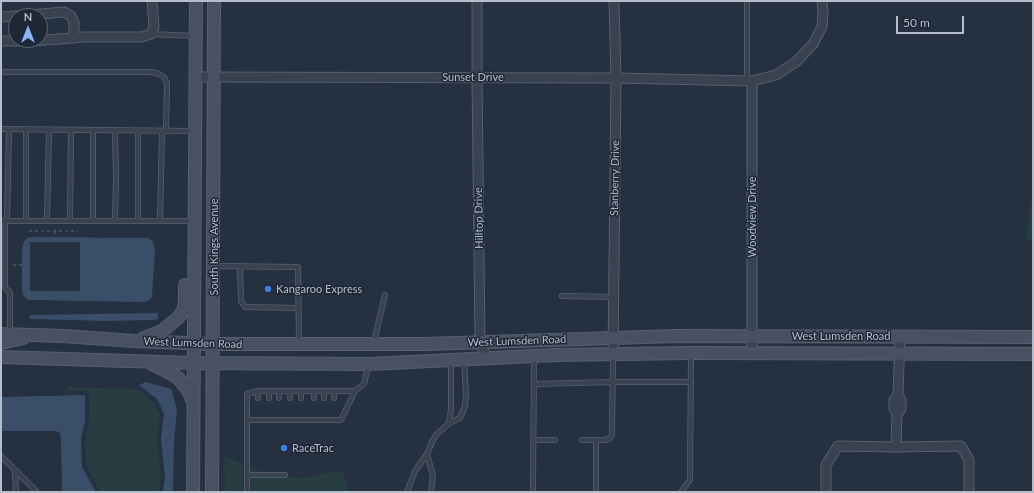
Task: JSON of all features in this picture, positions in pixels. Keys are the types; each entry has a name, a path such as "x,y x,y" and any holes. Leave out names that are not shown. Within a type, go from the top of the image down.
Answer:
{"main road":[{"name":"South Kings Avenue","path":"193,492 194,131 196,1"},
{"name":"South Kings Avenue","path":"212,492 214,1"},
{"path":"133,341 162,332 178,318 183,311 185,302 186,235 194,221"},
{"name":"West Lumsden Road","path":"5,334 193,344 480,343 614,337 1033,336"},
{"path":"1,343 36,335"},
{"name":"West Lumsden Road","path":"1,357 213,364 369,364 534,356 691,353 1033,354"},
{"path":"145,362 159,367 179,380 188,390 193,403"}],"street":[{"path":"1,41 141,37 151,34 154,27 152,1"},
{"name":"Hilltop Drive","path":"477,1 480,343 487,358"},
{"name":"Stanberry Drive","path":"613,355 616,78 614,1"},
{"name":"Sunset Drive","path":"195,77 616,78 750,81 776,75 796,62 813,44 822,27 822,1"},
{"path":"48,13 64,12 71,16 74,23 74,38"},
{"name":"Woodview Drive","path":"750,81 752,353"},
{"path":"896,447 897,414 894,409 894,400 898,395 900,336"},
{"path":"826,492 826,465 838,446 961,446 969,460 969,492"}],"lane":[{"path":"747,1 750,81"},
{"path":"151,34 195,36"},
{"path":"1,72 149,72 157,73 164,77 167,83 160,221"},
{"path":"1,129 194,131"},
{"path":"5,334 10,292 3,290 3,247 9,130"},
{"path":"26,130 26,221"},
{"path":"48,221 49,130"},
{"path":"70,221 71,130"},
{"path":"93,130 93,221"},
{"path":"115,130 115,221"},
{"path":"138,131 138,221"},
{"path":"4,221 194,221"},
{"path":"214,266 298,267 299,344"},
{"path":"240,266 241,301 245,307 298,308"},
{"path":"374,344 385,295"},
{"path":"562,296 614,296"},
{"path":"681,492 690,480 691,353"},
{"path":"582,440 609,439 612,435 613,355"},
{"path":"533,492 534,356"},
{"path":"449,423 451,408 451,360"},
{"path":"408,492 415,471 427,454 436,436 449,423 460,418 465,406 466,394 464,360"},
{"path":"246,420 258,418 335,418 341,420 355,391 364,384 369,364"},
{"path":"534,384 691,382"},
{"path":"247,492 247,394 258,391 355,391"},
{"path":"258,391 258,398"},
{"path":"269,391 269,398"},
{"path":"279,391 279,398"},
{"path":"290,391 290,398"},
{"path":"301,391 301,398"},
{"path":"314,391 314,398"},
{"path":"324,391 324,398"},
{"path":"334,391 334,398"},
{"path":"534,440 555,440"},
{"path":"596,440 596,492"},
{"path":"427,454 433,476 431,492"},
{"path":"1,456 36,492"},
{"path":"15,471 16,492"},
{"path":"246,475 285,475"}],"path":[{"path":"29,231 78,231"},
{"path":"55,231 55,242"},
{"path":"13,265 30,265"}],"green space":[{"path":"1033,188 1033,240 1026,240"},
{"path":"68,387 137,389 154,402 160,415 157,439 161,477 158,492 100,492 86,465 85,439 89,421 89,394 85,391 68,391"},
{"path":"224,456 256,470 283,477 307,478 329,472 342,471 349,492 225,492"}],"water":[{"path":"29,237 148,238 153,241 155,252 152,297 148,301 144,302 28,300 23,295 22,291 22,250 24,241","holes":["30,242 80,242 79,291 30,291"]},
{"path":"158,313 158,319 154,320 105,321 31,319 29,317 30,315"},
{"path":"146,382 171,389 177,409 174,441 173,492 163,492 165,477 161,439 164,414 157,399 139,385"},
{"path":"85,395 85,421 81,438 82,467 96,492 62,492 60,433 56,431 1,431 1,397"}],"pier":[{"path":"30,242 80,242 80,291 30,291","holes":["32,244 78,244 78,289 32,289"]}],"place":[{"name":"Kangaroo Express","path":"268,289"},
{"name":"RaceTrac","path":"284,448"}]}
